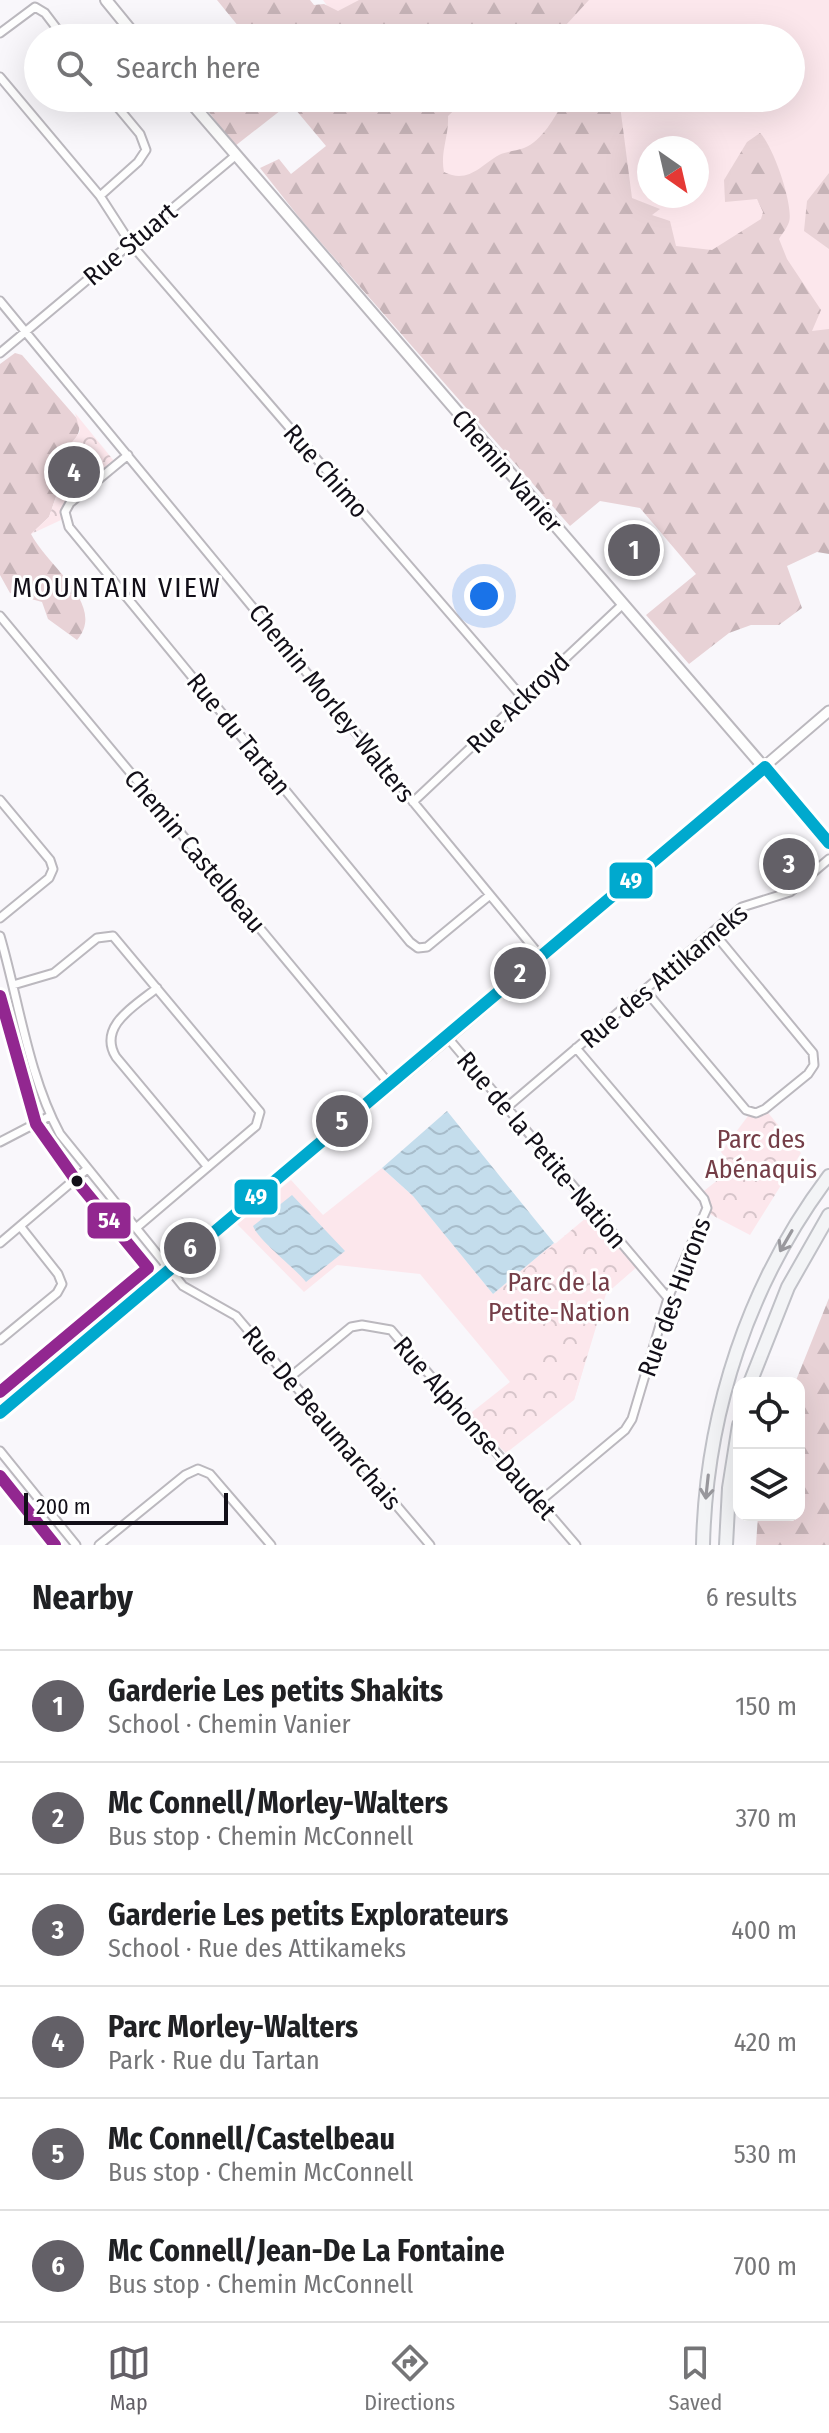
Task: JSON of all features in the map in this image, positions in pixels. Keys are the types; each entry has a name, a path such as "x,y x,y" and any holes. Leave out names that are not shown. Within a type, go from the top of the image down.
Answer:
{"highway":[{"path":"703,1545 714,1437 741,1336 781,1250 829,1176"},
{"path":"752,1377 788,1287 829,1215"},
{"path":"726,1545 729,1488 735,1449"}],"main road":[{"path":"106,0 126,24"},
{"name":"Chemin Vanier","path":"199,112 829,843"}],"street":[{"path":"0,33 25,11 35,7 53,24"},
{"name":"Rue Chimo","path":"0,77 24,106"},
{"name":"Rue Chimo","path":"29,112 100,196 131,244 522,697"},
{"path":"100,196 142,158 146,150 140,134 122,112"},
{"name":"Rue Stuart","path":"0,353 235,156"},
{"name":"Chemin Morley-Walters","path":"0,301 542,958"},
{"name":"Rue du Tartan","path":"128,455 70,503 65,512 66,522 360,881 418,948 433,943 490,895"},
{"name":"Rue Ackroyd","path":"413,802 623,604"},
{"name":"Chemin Castelbeau","path":"0,616 391,1086"},
{"path":"0,1413 448,1038 829,711"},
{"path":"0,800 50,860 53,869 49,878 0,918"},
{"name":"Rue des Attikameks","path":"506,1108 750,903 790,892 829,859"},
{"path":"645,990 746,1110 756,1113 765,1109 808,1074 814,1065 813,1053 714,933"},
{"path":"13,985 54,973 97,938 108,934 117,939 260,1112 256,1126 136,1228"},
{"name":"Rue De Beaumarchais","path":"0,936 50,1116 87,1169 192,1294 236,1316 430,1545"},
{"path":"157,988 115,1023 110,1045 116,1057 207,1166"},
{"name":"Rue de la Petite-Nation","path":"448,1038 668,1298"},
{"name":"Rue des Hurons","path":"539,1502 628,1426 668,1298 705,1217 706,1204 576,1048"},
{"path":"0,1142 50,1116"},
{"path":"0,1243 87,1169"},
{"path":"0,1340 57,1293 62,1284 58,1274 20,1226"},
{"name":"Rue Alphonse-Daudet","path":"289,1378 351,1327 362,1325 391,1330 576,1545"},
{"path":"0,1451 76,1545"},
{"path":"99,1545 185,1475 198,1469 210,1474 271,1545"}],"green space":[{"path":"217,0 310,0 314,5 324,4 338,11 359,0 589,0 567,24 237,24"},
{"path":"323,0 829,0 829,389 460,239 391,112 805,112 805,24 340,24"},
{"path":"209,112 278,112 235,146"},
{"path":"298,112 452,112 448,116 443,165 444,172 460,176 480,168 499,155 531,145 557,112 621,112 632,198 637,200 637,208 660,209 652,215 670,221 676,246 712,250 761,219 763,212 757,199 725,202 724,180 747,142 760,133 776,162 790,214 779,239 787,259 821,310 812,331 829,329 829,554 817,552 787,566 802,608 779,625 751,625 729,633 689,664 646,615 696,574 640,508 600,501 570,526 302,221 260,168 279,159 291,174 326,146"},
{"path":"829,173 829,249 804,231 807,201"},
{"path":"15,353 22,355 80,422 76,438 56,453 53,477 59,488 49,517 31,534 80,600 85,613 84,627 77,640 48,619 42,602 10,593 0,575 0,364"},
{"path":"75,413 114,461 73,494 61,520 31,534 49,517 59,488 44,468 73,442 80,431"},
{"name":"Parc des Abénaquis","path":"765,1109 801,1153 750,1235 706,1212 700,1194 733,1168 721,1152 751,1112"},
{"path":"382,1168 413,1196 493,1294 554,1243 633,1270 605,1294 574,1400 510,1382 420,1274 337,1265 304,1292 237,1224 291,1180 323,1215"},
{"name":"Parc de la Petite-Nation","path":"593,1212 639,1265 606,1294 574,1400 506,1453 467,1416 548,1352 499,1291"},
{"path":"829,1298 829,1545 756,1545 758,1521 805,1521 805,1377 797,1377"}],"water":[{"path":"447,1111 554,1243 493,1294 413,1196 382,1168"},
{"path":"292,1195 345,1251 306,1282 253,1226"}],"transit line":[{"name":"49","path":"0,1413 765,767 829,843"},
{"name":"54","path":"0,996 36,1124 75,1179 148,1268 0,1392"},
{"name":"54","path":"0,1476 55,1545"}],"place":[{"name":"Parc Morley-Walters","path":"74,472"},
{"name":"Garderie Les petits Shakits","path":"634,550"},
{"name":"Garderie Les petits Explorateurs","path":"789,864"},
{"name":"Mc Connell/Morley-Walters","path":"520,973"},
{"name":"Mc Connell/Castelbeau","path":"342,1121"},
{"name":"Mc Connell/Jean-De La Fontaine","path":"190,1248"}],"district":[{"name":"MOUNTAIN VIEW","path":"117,587"}]}
